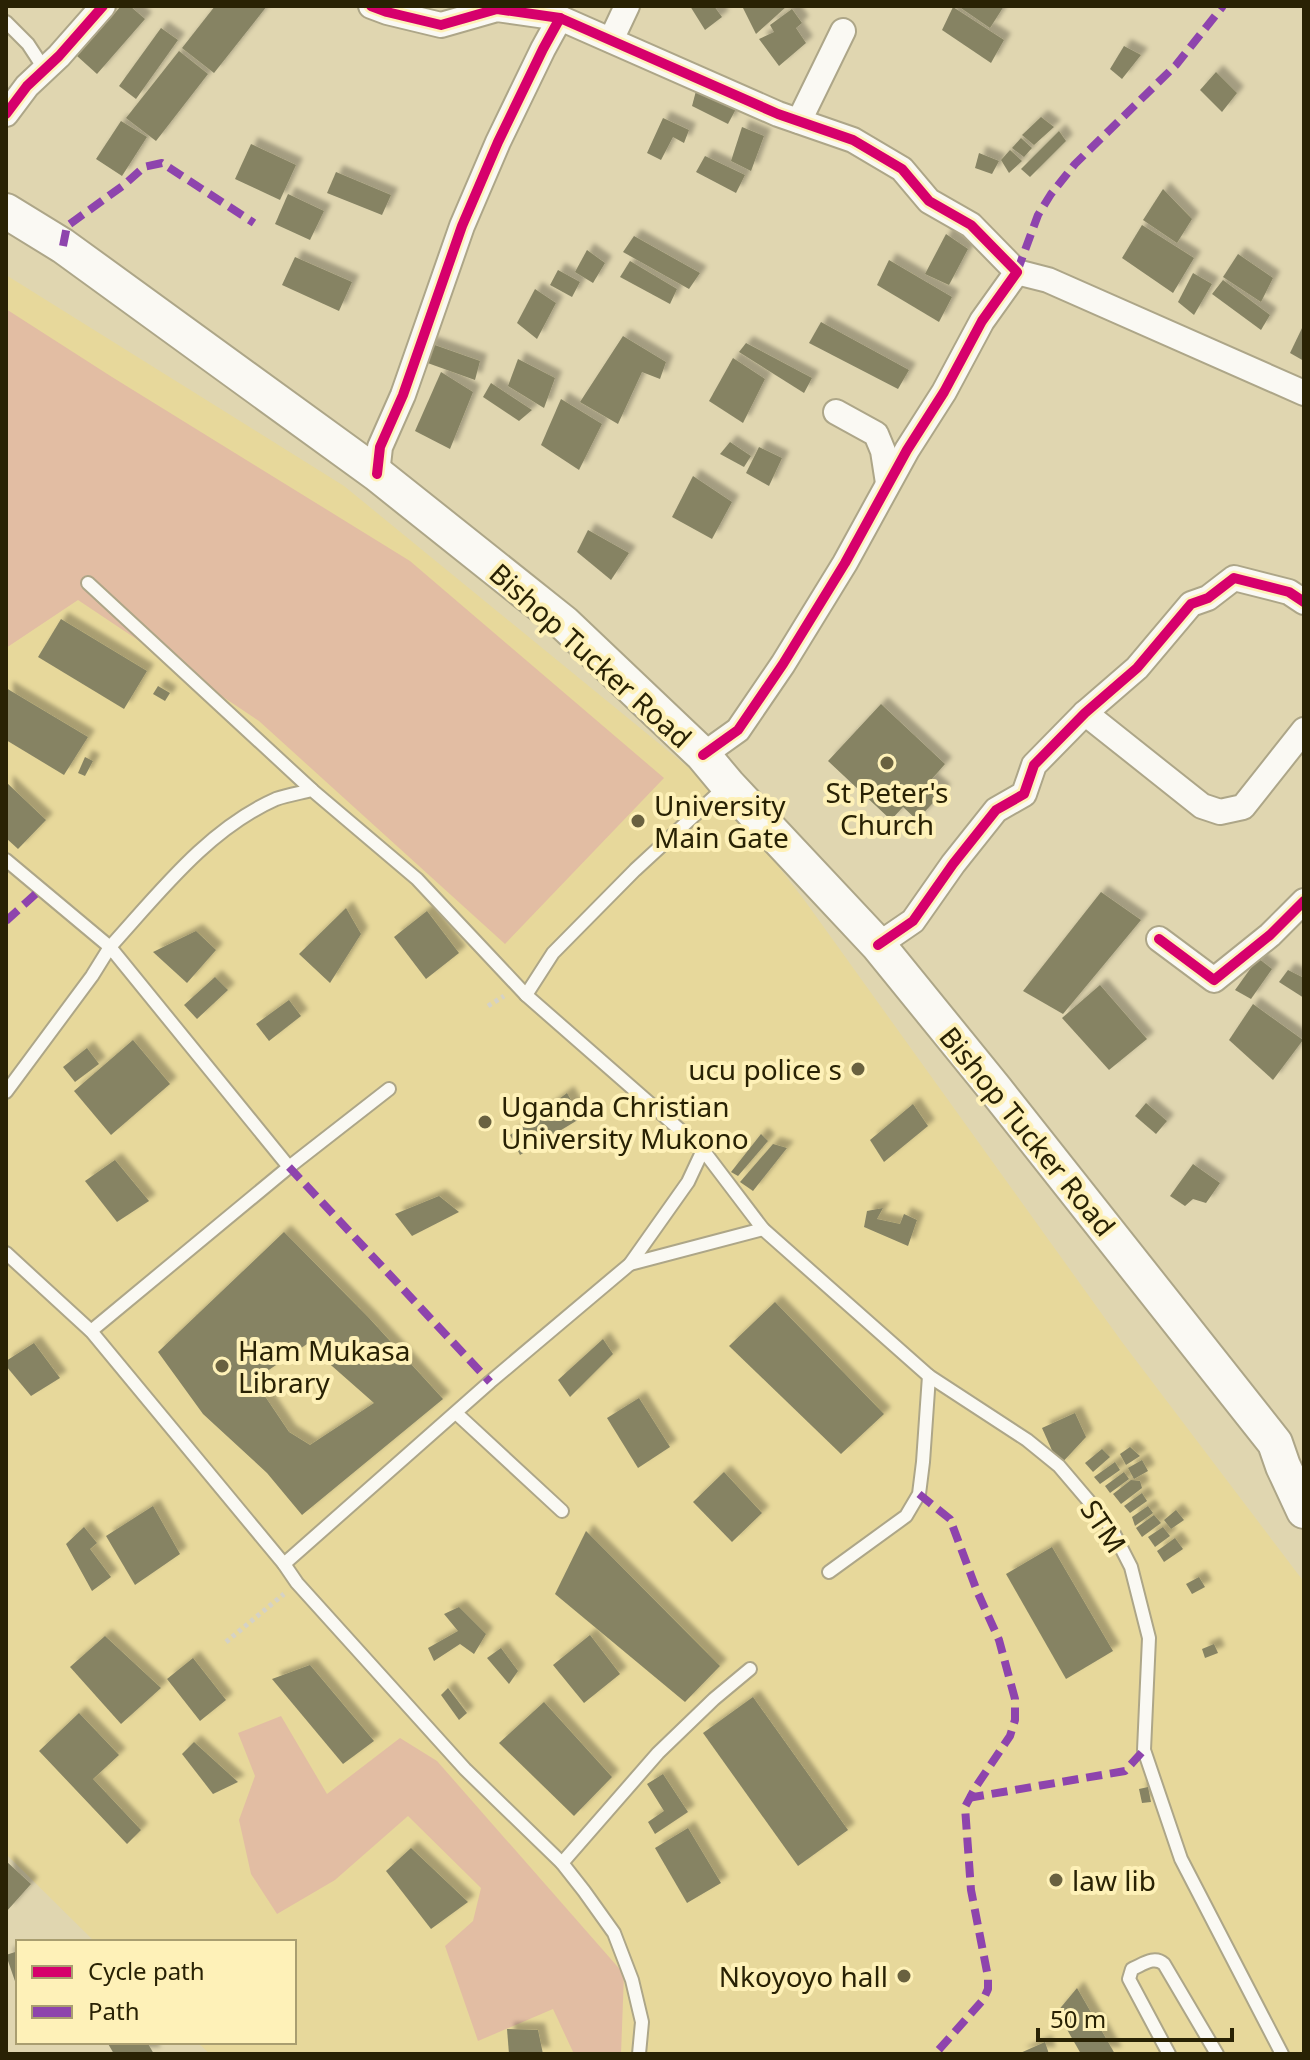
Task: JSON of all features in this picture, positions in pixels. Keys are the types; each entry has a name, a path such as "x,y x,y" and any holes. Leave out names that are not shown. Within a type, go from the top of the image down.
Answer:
{"main road":[{"name":"Bishop Tucker Road","path":"6,211 63,246 377,474 564,623 703,755 878,945 1005,1101 1294,1465 1304,1511"}],"street":[{"path":"6,114 27,86 103,6"},
{"path":"371,6 441,25 497,9 560,18 748,102 853,140 902,169 929,201 971,225 1017,272 1048,280 1304,393"},
{"path":"611,40 627,6"},
{"path":"377,474 380,447 403,395 462,226 498,142 560,18"},
{"path":"799,121 843,31"},
{"path":"703,755 738,730 783,664 845,563 982,321 1017,272"},
{"path":"836,412 876,434 883,451 888,483"},
{"path":"878,945 913,921 996,810 1024,794 1034,765 1085,713 1137,668 1191,604 1208,598 1234,578 1289,592 1304,602"},
{"path":"1085,713 1202,806 1220,812 1243,807 1304,730"},
{"path":"1159,939 1214,980 1270,935 1304,901"}],"lane":[{"path":"6,22 28,44 45,70"},
{"name":"STM","path":"88,583 312,790 417,879 526,995 703,1150 763,1229 929,1376 1027,1440 1059,1466 1110,1526 1131,1567 1149,1638 1144,1750 1181,1859 1282,2054"},
{"path":"526,995 553,953 635,870 728,785"},
{"path":"6,1092 110,947 207,844 277,799 312,790"},
{"path":"6,860 110,947 289,1167"},
{"path":"91,1331 289,1167 389,1089"},
{"path":"284,1564 630,1264 688,1182 703,1150"},
{"path":"630,1264 763,1229"},
{"path":"6,1253 91,1331 297,1583 465,1769 562,1863 614,1933 632,1980 642,2022 639,2054"},
{"path":"829,1572 906,1516 919,1494 929,1376"},
{"path":"456,1413 562,1511"},
{"path":"562,1863 658,1753 750,1669"},
{"path":"1169,2054 1129,1979 1132,1969 1154,1959 1164,1964 1217,2054"}],"path":[{"path":"226,1642 297,1583"}],"shaded area":[{"name":"Uganda Christian University Mukono","path":"6,275 344,486 700,777 734,809 805,901 1122,1342 1304,1582 1304,2054 210,2054 199,2044 296,2044 296,1940 93,1940 6,1854"},
{"path":"6,309 410,561 664,778 505,944 259,721 78,600 6,648"},
{"path":"281,1716 327,1794 400,1738 437,1761 624,1974 621,2054 574,2054 553,2009 478,2041 445,1946 473,1921 481,1888 408,1816 335,1880 277,1914 251,1874 239,1820 255,1776 238,1733"}],"building":[{"path":"121,6 130,6 145,19 97,74 77,56"},
{"path":"215,6 267,6 214,73 182,48"},
{"path":"690,6 714,6 722,17 705,30"},
{"path":"742,6 787,6 756,34"},
{"path":"958,6 1004,6 990,28"},
{"path":"953,7 1004,40 991,63 942,30"},
{"path":"792,9 802,23 796,28 806,43 779,66 759,39 774,32 770,25"},
{"path":"161,28 178,40 136,99 119,86"},
{"path":"1124,46 1141,55 1122,79 1110,69"},
{"path":"179,51 208,74 156,141 126,118"},
{"path":"1216,72 1237,93 1222,112 1200,90"},
{"path":"696,91 737,107 728,124 692,106"},
{"path":"1041,117 1054,127 1034,145 1022,135"},
{"path":"663,118 689,130 684,143 673,137 661,160 647,153"},
{"path":"121,121 147,137 122,176 96,159"},
{"path":"742,127 764,136 751,171 731,161"},
{"path":"1059,131 1066,141 1030,177 1021,169"},
{"path":"1021,138 1032,148 1024,157 1012,148"},
{"path":"251,144 296,165 280,200 235,179"},
{"path":"1010,150 1022,161 1009,173 1001,160"},
{"path":"979,153 999,161 992,174 975,168"},
{"path":"705,156 745,175 736,193 696,172"},
{"path":"336,172 391,195 382,215 327,193"},
{"path":"1163,189 1192,219 1177,243 1143,220"},
{"path":"288,194 324,211 310,240 275,224"},
{"path":"1142,225 1194,258 1173,293 1122,258"},
{"path":"946,234 968,249 949,285 925,274"},
{"path":"634,236 700,273 689,289 623,252"},
{"path":"587,250 605,263 593,283 575,272"},
{"path":"1238,254 1273,278 1261,302 1223,277"},
{"path":"295,257 352,282 339,311 282,285"},
{"path":"889,260 952,297 939,322 877,285"},
{"path":"630,261 677,289 670,304 620,277"},
{"path":"558,270 580,282 572,297 550,285"},
{"path":"1193,273 1212,284 1194,315 1178,302"},
{"path":"1223,280 1270,315 1261,330 1212,294"},
{"path":"535,289 556,303 537,339 517,323"},
{"path":"821,322 909,370 898,389 809,343"},
{"path":"1304,324 1304,361 1290,353"},
{"path":"623,336 666,362 660,379 642,372 618,424 580,402"},
{"path":"429,343 480,361 475,380 422,361"},
{"path":"746,343 812,378 804,393 739,352"},
{"path":"733,358 765,379 743,423 709,401"},
{"path":"518,359 555,378 544,408 508,386"},
{"path":"441,372 473,392 450,449 415,431"},
{"path":"491,383 532,410 519,421 483,397"},
{"path":"561,399 602,424 579,470 541,445"},
{"path":"730,442 751,456 744,467 720,454"},
{"path":"759,447 782,458 769,486 746,473"},
{"path":"693,476 732,502 712,539 672,517"},
{"path":"588,530 629,553 611,580 577,552"},
{"path":"61,619 147,671 124,709 38,657"},
{"path":"158,686 170,693 165,701 153,694"},
{"path":"6,688 88,737 64,775 6,740"},
{"name":"St Peter's Church","path":"881,704 945,764 931,780 944,791 917,820 903,807 891,820 828,761"},
{"path":"85,757 93,761 85,776 78,773"},
{"path":"6,782 46,820 18,849 6,838"},
{"path":"1101,892 1141,920 1063,1014 1023,991"},
{"path":"346,908 361,934 330,983 299,954"},
{"path":"427,911 459,953 426,979 394,937"},
{"path":"196,931 216,950 187,983 153,952"},
{"path":"1258,958 1272,969 1251,999 1235,990"},
{"path":"1288,970 1304,978 1304,998 1279,982"},
{"path":"215,977 228,990 197,1019 184,1005"},
{"path":"1100,985 1147,1039 1109,1070 1062,1018"},
{"path":"289,1000 301,1016 269,1041 256,1024"},
{"path":"1253,1004 1303,1040 1273,1080 1229,1040"},
{"path":"133,1040 170,1084 111,1135 74,1091"},
{"path":"87,1048 99,1064 75,1082 63,1067"},
{"path":"567,1093 581,1118 520,1155 510,1135"},
{"path":"1146,1103 1167,1121 1156,1134 1135,1116"},
{"path":"913,1104 928,1126 884,1162 870,1140"},
{"path":"761,1134 768,1141 738,1176 731,1172"},
{"path":"773,1144 787,1148 753,1191 740,1182"},
{"path":"115,1160 149,1201 117,1222 85,1181"},
{"path":"1193,1164 1220,1183 1206,1203 1193,1199 1185,1206 1170,1196"},
{"path":"439,1196 459,1212 412,1236 395,1214"},
{"path":"883,1208 877,1219 900,1224 904,1214 917,1220 908,1246 864,1227 867,1211"},
{"name":"Ham Mukasa Library","path":"284,1232 443,1399 302,1515 267,1473 203,1414 158,1352","holes":["307,1344 374,1403 310,1445 289,1432 254,1380"]},
{"path":"775,1302 884,1414 841,1454 729,1346"},
{"path":"603,1339 613,1354 570,1397 558,1380"},
{"path":"34,1343 60,1378 31,1396 6,1366 6,1361"},
{"path":"639,1398 670,1447 638,1468 607,1418"},
{"path":"1075,1413 1086,1437 1059,1466 1042,1428"},
{"path":"1130,1447 1140,1456 1126,1465 1120,1454"},
{"path":"1102,1449 1110,1457 1093,1472 1085,1463"},
{"path":"1142,1460 1148,1471 1134,1479 1128,1468"},
{"path":"1115,1462 1120,1470 1100,1484 1094,1477"},
{"path":"724,1472 762,1513 732,1542 693,1502"},
{"path":"1124,1472 1129,1479 1110,1493 1105,1486"},
{"path":"1131,1480 1140,1481 1142,1488 1121,1504 1113,1494"},
{"path":"1142,1493 1147,1501 1130,1513 1124,1506"},
{"path":"153,1506 180,1554 135,1585 106,1536"},
{"path":"1148,1506 1153,1513 1135,1526 1132,1517"},
{"path":"1176,1510 1184,1520 1171,1529 1164,1520"},
{"path":"1154,1515 1161,1523 1142,1537 1136,1528"},
{"path":"84,1527 97,1543 90,1549 111,1577 92,1591 66,1544"},
{"path":"1163,1527 1170,1536 1155,1547 1148,1537"},
{"path":"586,1531 720,1666 685,1702 555,1594"},
{"path":"1175,1538 1183,1549 1164,1562 1157,1551"},
{"path":"1052,1547 1113,1651 1066,1679 1006,1574"},
{"path":"1199,1577 1205,1587 1192,1594 1186,1584"},
{"path":"459,1607 486,1634 474,1654 460,1644 434,1661 428,1648 458,1631 444,1614"},
{"path":"590,1635 620,1674 584,1703 553,1665"},
{"path":"105,1636 161,1688 121,1724 70,1667"},
{"path":"1214,1644 1218,1653 1205,1658 1202,1649"},
{"path":"501,1648 518,1671 509,1684 487,1658"},
{"path":"193,1658 226,1700 200,1721 167,1679"},
{"path":"310,1665 374,1741 343,1764 272,1679"},
{"path":"448,1688 467,1713 459,1720 441,1695"},
{"path":"753,1697 848,1830 798,1866 703,1733"},
{"path":"544,1702 612,1777 574,1816 499,1743"},
{"path":"79,1713 119,1755 93,1779 141,1830 127,1844 39,1751"},
{"path":"194,1742 238,1782 213,1794 182,1754"},
{"path":"663,1774 688,1812 655,1834 648,1822 664,1811 647,1784"},
{"path":"1148,1787 1151,1802 1142,1803 1139,1789"},
{"path":"688,1828 721,1883 687,1903 655,1848"},
{"path":"411,1848 468,1902 431,1929 386,1871"},
{"path":"6,1861 31,1884 6,1912"},
{"path":"16,1952 16,1984 6,1955"},
{"path":"1077,1988 1115,2054 1081,2054 1057,2012"},
{"path":"507,2029 538,2030 543,2054 509,2054"},
{"path":"1045,2042 1049,2054 1018,2054"},
{"path":"108,2044 148,2044 154,2054 114,2054"}],"marked path":[{"path":"1017,272 1038,215 1051,194 1075,164 1176,65 1223,6"},
{"path":"63,246 67,226 144,167 162,163 254,223"},
{"path":"6,921 40,890"},
{"path":"289,1167 490,1382"},
{"path":"919,1494 950,1519 999,1640 1015,1699 1015,1720 1010,1736 965,1807 971,1890 988,1989 983,2000 935,2054"},
{"path":"968,1798 1125,1771 1144,1750"}],"cycle path":[{"path":"6,114 27,86 59,56 103,6"},
{"path":"371,6 441,25 497,9 560,18 778,114 853,140 902,169 929,201 971,225 1017,272 982,321 845,563 783,664 738,730 703,755"},
{"path":"377,474 380,447 403,395 462,226 498,142 560,18"},
{"path":"878,945 913,921 996,810 1024,794 1034,765 1085,713 1137,668 1191,604 1208,598 1234,578 1289,592 1304,602"},
{"path":"1159,939 1214,980 1270,935 1304,901"}],"place":[{"name":"St Peter's Church","path":"887,763"},
{"name":"University Main Gate","path":"638,821"},
{"name":"ucu police s","path":"858,1069"},
{"name":"Uganda Christian University Mukono","path":"485,1122"},
{"name":"Ham Mukasa Library","path":"222,1366"},
{"name":"law lib","path":"1056,1880"},
{"name":"Nkoyoyo hall","path":"904,1976"}]}
